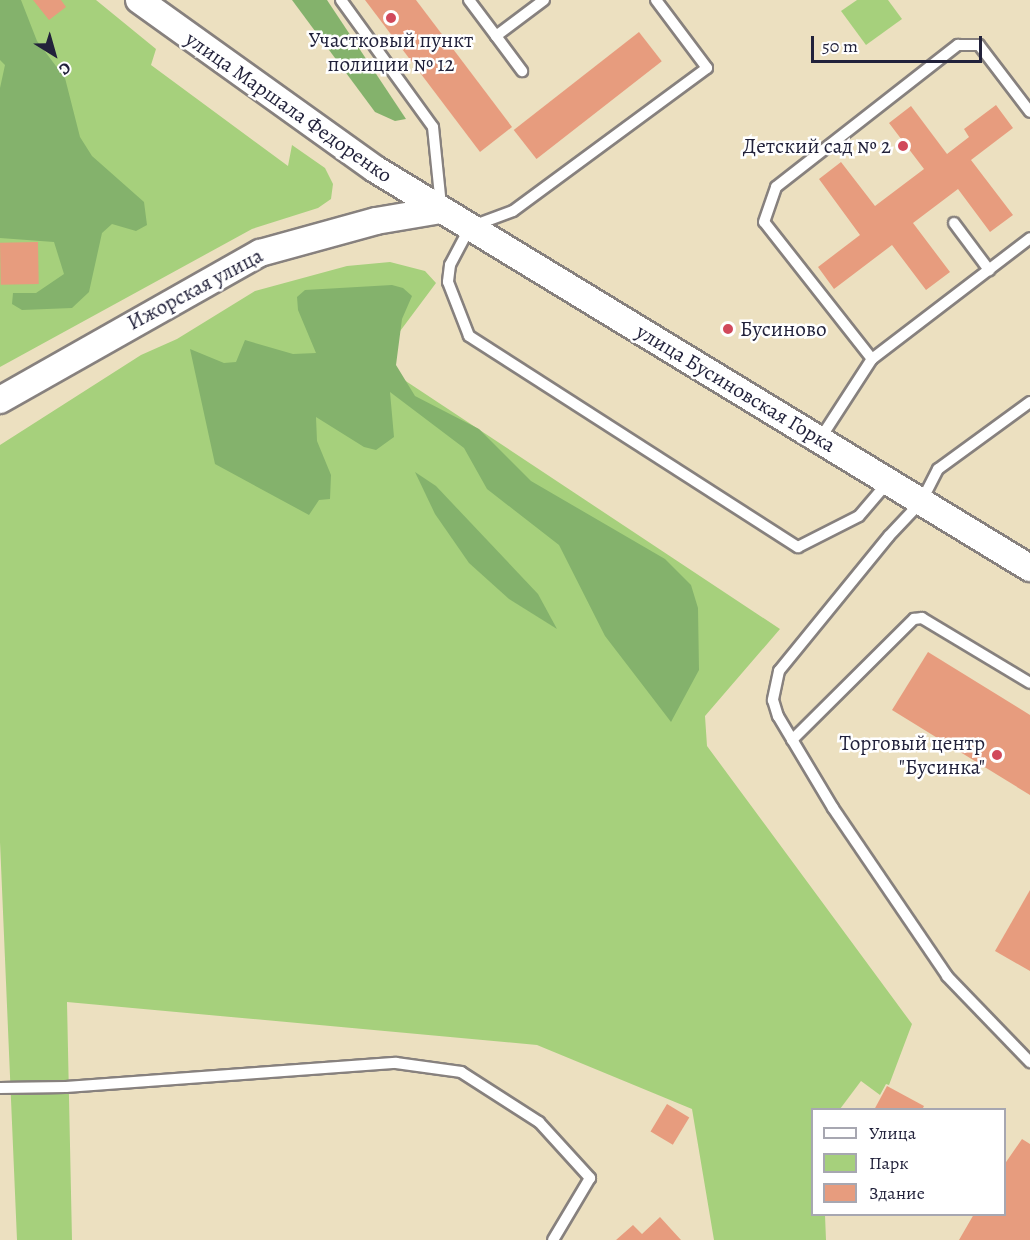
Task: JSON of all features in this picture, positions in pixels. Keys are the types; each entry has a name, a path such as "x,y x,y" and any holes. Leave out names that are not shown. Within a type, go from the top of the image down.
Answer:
{"street":[{"name":"улица Маршала Федоренко","path":"139,0 343,148 441,210"},
{"name":"улица Бусиновская Горка","path":"441,210 1030,568"},
{"name":"Ижорская улица","path":"0,400 260,253 376,221 441,210"}],"lane":[{"path":"341,0 433,127 441,210"},
{"path":"469,0 522,70"},
{"path":"496,36 544,0"},
{"path":"656,0 707,68 513,211 470,227 450,265 448,282 469,336 798,547 859,516 889,481"},
{"path":"872,360 764,222 776,187 958,45 979,45 1030,112"},
{"path":"954,223 989,270"},
{"path":"819,439 872,360 1030,238"},
{"path":"1030,402 938,469 922,501 889,536 779,671 773,700 792,740 833,808 947,976 1030,1062"},
{"path":"792,740 914,619 922,618 1030,683"},
{"path":"0,1088 78,1086 396,1063 460,1072 539,1122 590,1178 553,1240"}],"green space":[{"path":"0,0 96,0 156,49 151,65 288,166 292,145 325,168 333,184 331,199 318,208 252,229 0,367"},
{"path":"0,0 21,0 37,41 65,78 80,137 92,156 144,202 147,225 136,231 112,224 102,233 89,292 72,308 22,310 12,304 13,293 36,293 64,274 54,242 0,238 0,88 5,65 0,60"},
{"path":"292,0 327,0 406,119 395,121 375,112"},
{"path":"857,0 888,0 902,19 866,45 841,11"},
{"path":"390,262 425,271 436,283 377,362 780,629 705,716 707,746 912,1024 889,1085 886,1084 880,1095 861,1081 841,1108 811,1108 811,1216 825,1216 826,1240 714,1240 692,1109 537,1045 67,1002 72,1240 17,1240 0,842 0,445 141,355 177,339 255,291 347,266"},
{"path":"392,285 403,288 412,296 402,319 396,365 415,396 479,429 531,481 665,559 691,585 698,608 699,670 671,722 605,636 559,545 487,489 464,448 390,392 394,437 376,450 364,447 316,417 317,441 331,475 330,499 319,500 309,515 215,464 190,349 224,363 236,362 245,340 293,354 316,353 298,310 297,297 305,290"},
{"path":"415,472 436,486 538,594 557,629 509,599 469,563 435,514"}],"building":[{"path":"33,0 61,0 66,7 49,20"},
{"path":"365,0 416,0 512,127 480,152"},
{"path":"639,32 662,61 536,159 514,130"},
{"path":"996,105 1013,128 971,160 1013,215 990,232 958,189 913,223 950,272 926,290 892,245 834,289 818,267 860,235 819,179 841,162 875,206 924,169 889,123 911,106 947,154 969,137 964,129"},
{"path":"38,242 39,284 1,285 0,243"},
{"name":"Торговый центр \"Бусинка\"","path":"928,652 1030,715 1030,795 892,710"},
{"path":"1030,890 1030,971 995,951"},
{"path":"887,1086 924,1106 923,1108 875,1108"},
{"path":"667,1104 689,1117 673,1145 651,1131"},
{"path":"1022,1139 1030,1144 1030,1240 959,1240 973,1216 1006,1216 1006,1162"},
{"path":"660,1217 681,1240 616,1240 633,1225 642,1234"}],"place":[{"name":"Участковый пункт полиции № 12","path":"391,18"},
{"name":"Детский сад № 2","path":"903,146"},
{"name":"Бусиново","path":"728,329"},
{"name":"Торговый центр \"Бусинка\"","path":"997,755"}]}
